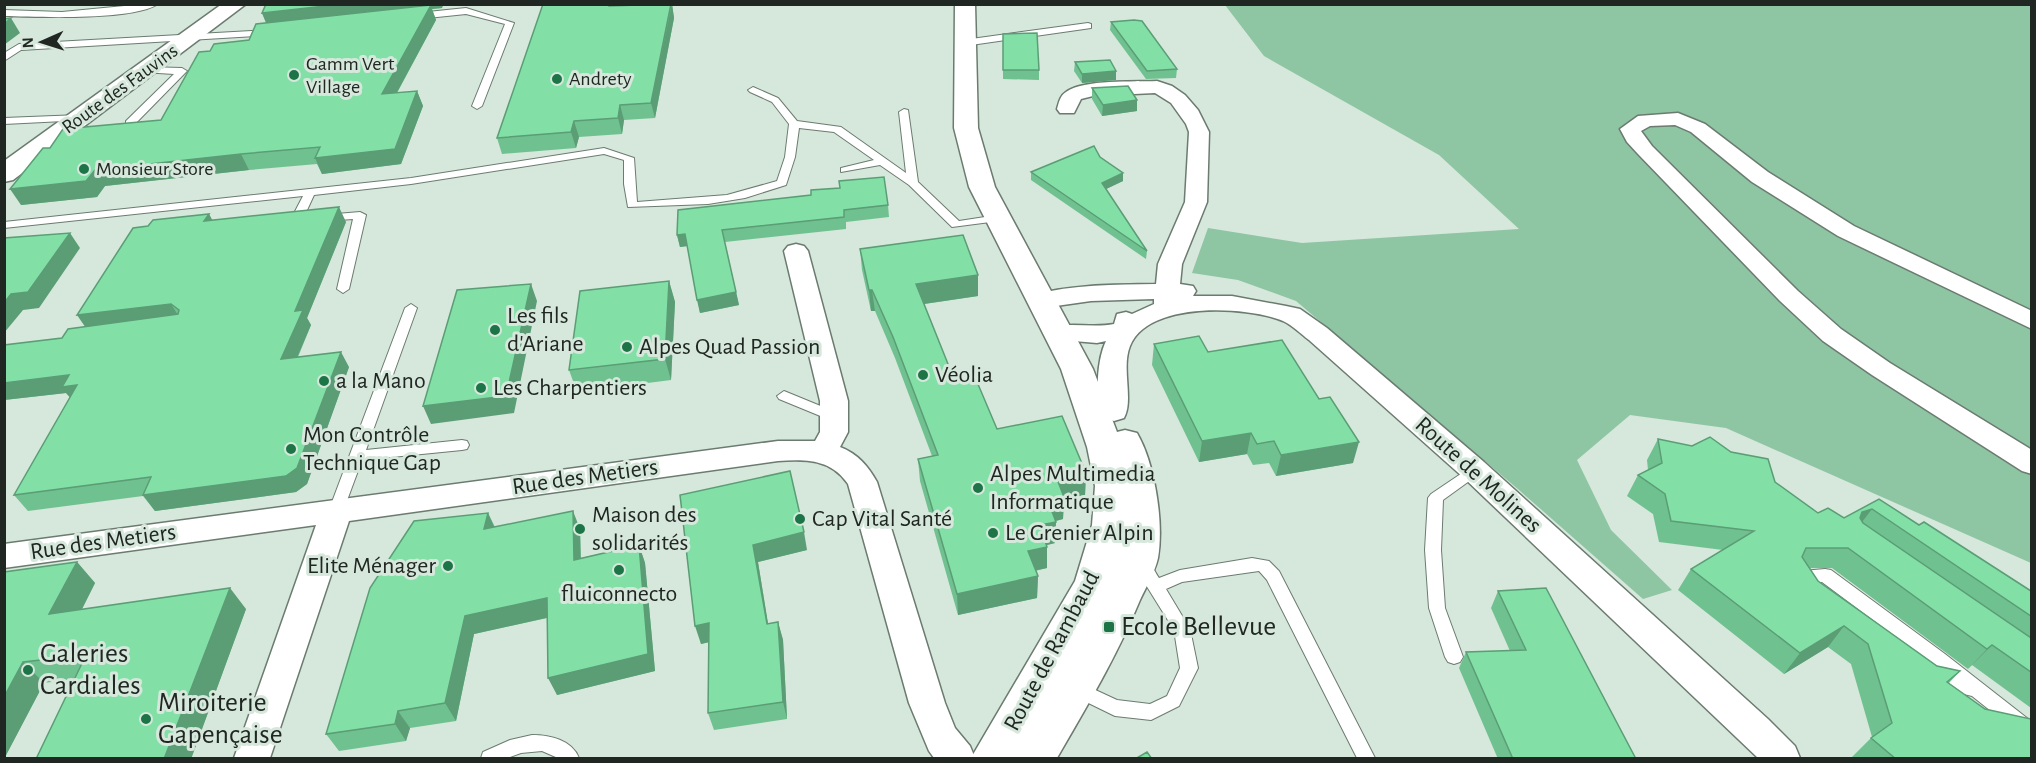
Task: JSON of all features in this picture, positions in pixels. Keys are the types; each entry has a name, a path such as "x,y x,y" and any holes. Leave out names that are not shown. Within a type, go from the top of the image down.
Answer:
{"street":[{"name":"Route des Fauvins","path":"4,174 236,4"},
{"name":"Route de Rambaud","path":"965,4 966,128 982,187 1077,369 1105,447 1113,486 1111,525 1094,584 994,759"},
{"path":"1042,300 1091,293 1166,300 1170,264 1196,202 1199,132 1182,101 1167,90 1157,87 1082,91 1069,100 1067,109"},
{"path":"2031,321 1846,231 1760,177 1698,128 1678,119 1645,120 1630,129 1634,138 1789,296 1842,342 2031,464"},
{"path":"796,251 834,401 834,432 825,452"},
{"path":"1091,293 1117,305 1124,313 1128,329 1115,352 1114,411"},
{"name":"Route de Molines","path":"1059,333 1097,335 1128,329 1166,300 1246,305 1291,315 1318,334 1474,470 1755,730 1782,759"},
{"name":"Route de Rambaud","path":"1034,759 1074,675 1101,644 1126,593 1147,573 1138,496 1114,411 1077,369"},
{"name":"Rue des Metiers","path":"4,556 778,451 801,449 825,452 854,468 862,482 927,703 937,730 951,754 957,759"},
{"path":"252,759 337,510"}],"lane":[{"path":"4,14 62,15 142,9 154,4"},
{"path":"410,17 466,11 510,23 477,106"},
{"path":"964,43 1089,26"},
{"path":"4,58 19,47 274,32"},
{"path":"130,123 182,71 145,70"},
{"path":"753,90 775,100 794,124 837,129 913,183 956,225 998,218"},
{"path":"904,112 913,183"},
{"path":"4,121 80,118"},
{"path":"4,225 411,181 604,151 629,158 632,205 694,204 762,191 782,183 790,157 794,124"},
{"path":"845,170 882,161"},
{"path":"310,192 296,221 360,215 343,289"},
{"path":"337,510 411,308"},
{"path":"784,396 835,417"},
{"path":"355,456 462,445"},
{"path":"1454,657 1437,608 1433,550 1436,498 1474,470"},
{"path":"1085,633 1111,578 1111,525"},
{"path":"1147,573 1180,576 1252,564 1263,565 1273,576 1366,759"},
{"path":"1074,675 1115,708 1151,712 1173,701 1189,668 1182,629 1147,573"},
{"path":"1810,595 1797,576 1825,575 1977,689 2031,733"},
{"path":"1915,672 1924,679 1977,689"},
{"path":"490,759 518,745 549,742 562,749 570,759"}],"green space":[{"path":"1225,5 2031,5 2031,563 1726,428 1630,415 1577,460 1611,530 1672,590 1643,599 1519,490 1296,301 1238,280 1192,273 1208,228 1302,243 1519,229 1439,155 1264,56"}],"building":[{"path":"266,4 343,4 262,13"},
{"name":"Andrety","path":"543,4 609,4 609,6 671,4 651,103 620,105 618,118 574,121 571,132 497,138"},
{"path":"431,5 382,94 417,91 395,149 315,158 320,147 241,154 95,170 86,181 10,189 43,148 50,148 63,129 161,120 199,52 210,51 214,44 249,40 256,24"},
{"path":"1142,21 1177,69 1147,71 1111,22"},
{"path":"1037,33 1039,70 1003,70 1003,34"},
{"path":"1110,60 1116,71 1082,74 1075,62"},
{"path":"1128,86 1137,100 1103,105 1092,88"},
{"path":"1094,146 1100,157 1123,173 1102,183 1147,251 1031,172"},
{"path":"884,177 888,205 844,210 844,217 722,230 736,292 697,300 685,234 677,235 678,210 811,195 811,190 840,188 839,181"},
{"path":"339,207 295,311 303,310 281,359 341,352 297,468 286,476 143,495 151,477 14,495 77,385 62,387 69,375 4,383 4,345 62,338 68,329 178,314 179,310 171,304 77,315 133,228 148,226 153,220 209,214 204,221"},
{"path":"70,233 28,292 11,294 4,303 4,238"},
{"path":"963,235 978,275 916,284 952,374 972,370 997,429 1062,416 1086,473 1057,479 1064,497 1048,501 1056,522 1040,525 1047,547 1028,551 1038,576 957,594 918,459 938,455 893,337 872,290 869,290 860,249"},
{"name":"Alpes Quad Passion","path":"669,281 665,359 569,370 580,291"},
{"path":"531,284 506,396 423,406 457,290"},
{"path":"1199,336 1208,352 1282,340 1319,399 1330,397 1359,442 1281,455 1274,441 1257,444 1251,433 1202,441 1154,344"},
{"path":"1710,437 1731,452 1768,459 1775,482 1818,513 1828,508 1844,518 1879,499 1919,525 1924,522 2031,591 2031,616 1872,509 1862,512 1860,518 1863,523 2031,638 2031,672 1992,645 1987,649 1848,548 1806,548 1802,557 1818,581 1937,666 1960,671 1947,682 1985,709 2031,719 2031,759 1896,759 1871,738 1892,723 1868,644 1844,626 1800,653 1691,569 1754,531 1671,521 1665,494 1638,475 1662,463 1658,439 1692,446"},
{"path":"790,471 804,532 753,545 767,624 778,622 783,702 708,713 709,623 695,626 680,495"},
{"path":"573,511 574,560 639,545 648,654 548,678 547,598 465,616 445,703 398,711 395,724 326,734 370,588 414,521 488,513 484,529"},
{"path":"77,562 49,614 230,588 164,759 36,759 86,655 23,662 4,697 4,572"},
{"path":"1546,588 1636,759 1513,759 1466,652 1526,650 1498,591"},
{"path":"1147,752 1152,759 1135,759"}],"place":[{"name":"Gamm Vert Village","path":"294,75"},
{"name":"Andrety","path":"557,79"},
{"name":"Monsieur Store","path":"84,169"},
{"name":"Les fils d'Ariane","path":"495,330"},
{"name":"Alpes Quad Passion","path":"627,347"},
{"name":"Véolia","path":"923,375"},
{"name":"a la Mano","path":"324,381"},
{"name":"Les Charpentiers","path":"481,388"},
{"name":"Mon Contrôle Technique Gap","path":"291,449"},
{"name":"Alpes Multimedia Informatique","path":"978,488"},
{"name":"Cap Vital Santé","path":"800,519"},
{"name":"Maison des solidarités","path":"580,529"},
{"name":"Le Grenier Alpin","path":"993,533"},
{"name":"Elite Ménager","path":"448,566"},
{"name":"fluiconnecto","path":"619,570"},
{"name":"Ecole Bellevue","path":"1109,627"},
{"name":"Galeries Cardiales","path":"28,670"},
{"name":"Miroiterie Gapençaise","path":"146,719"}]}
